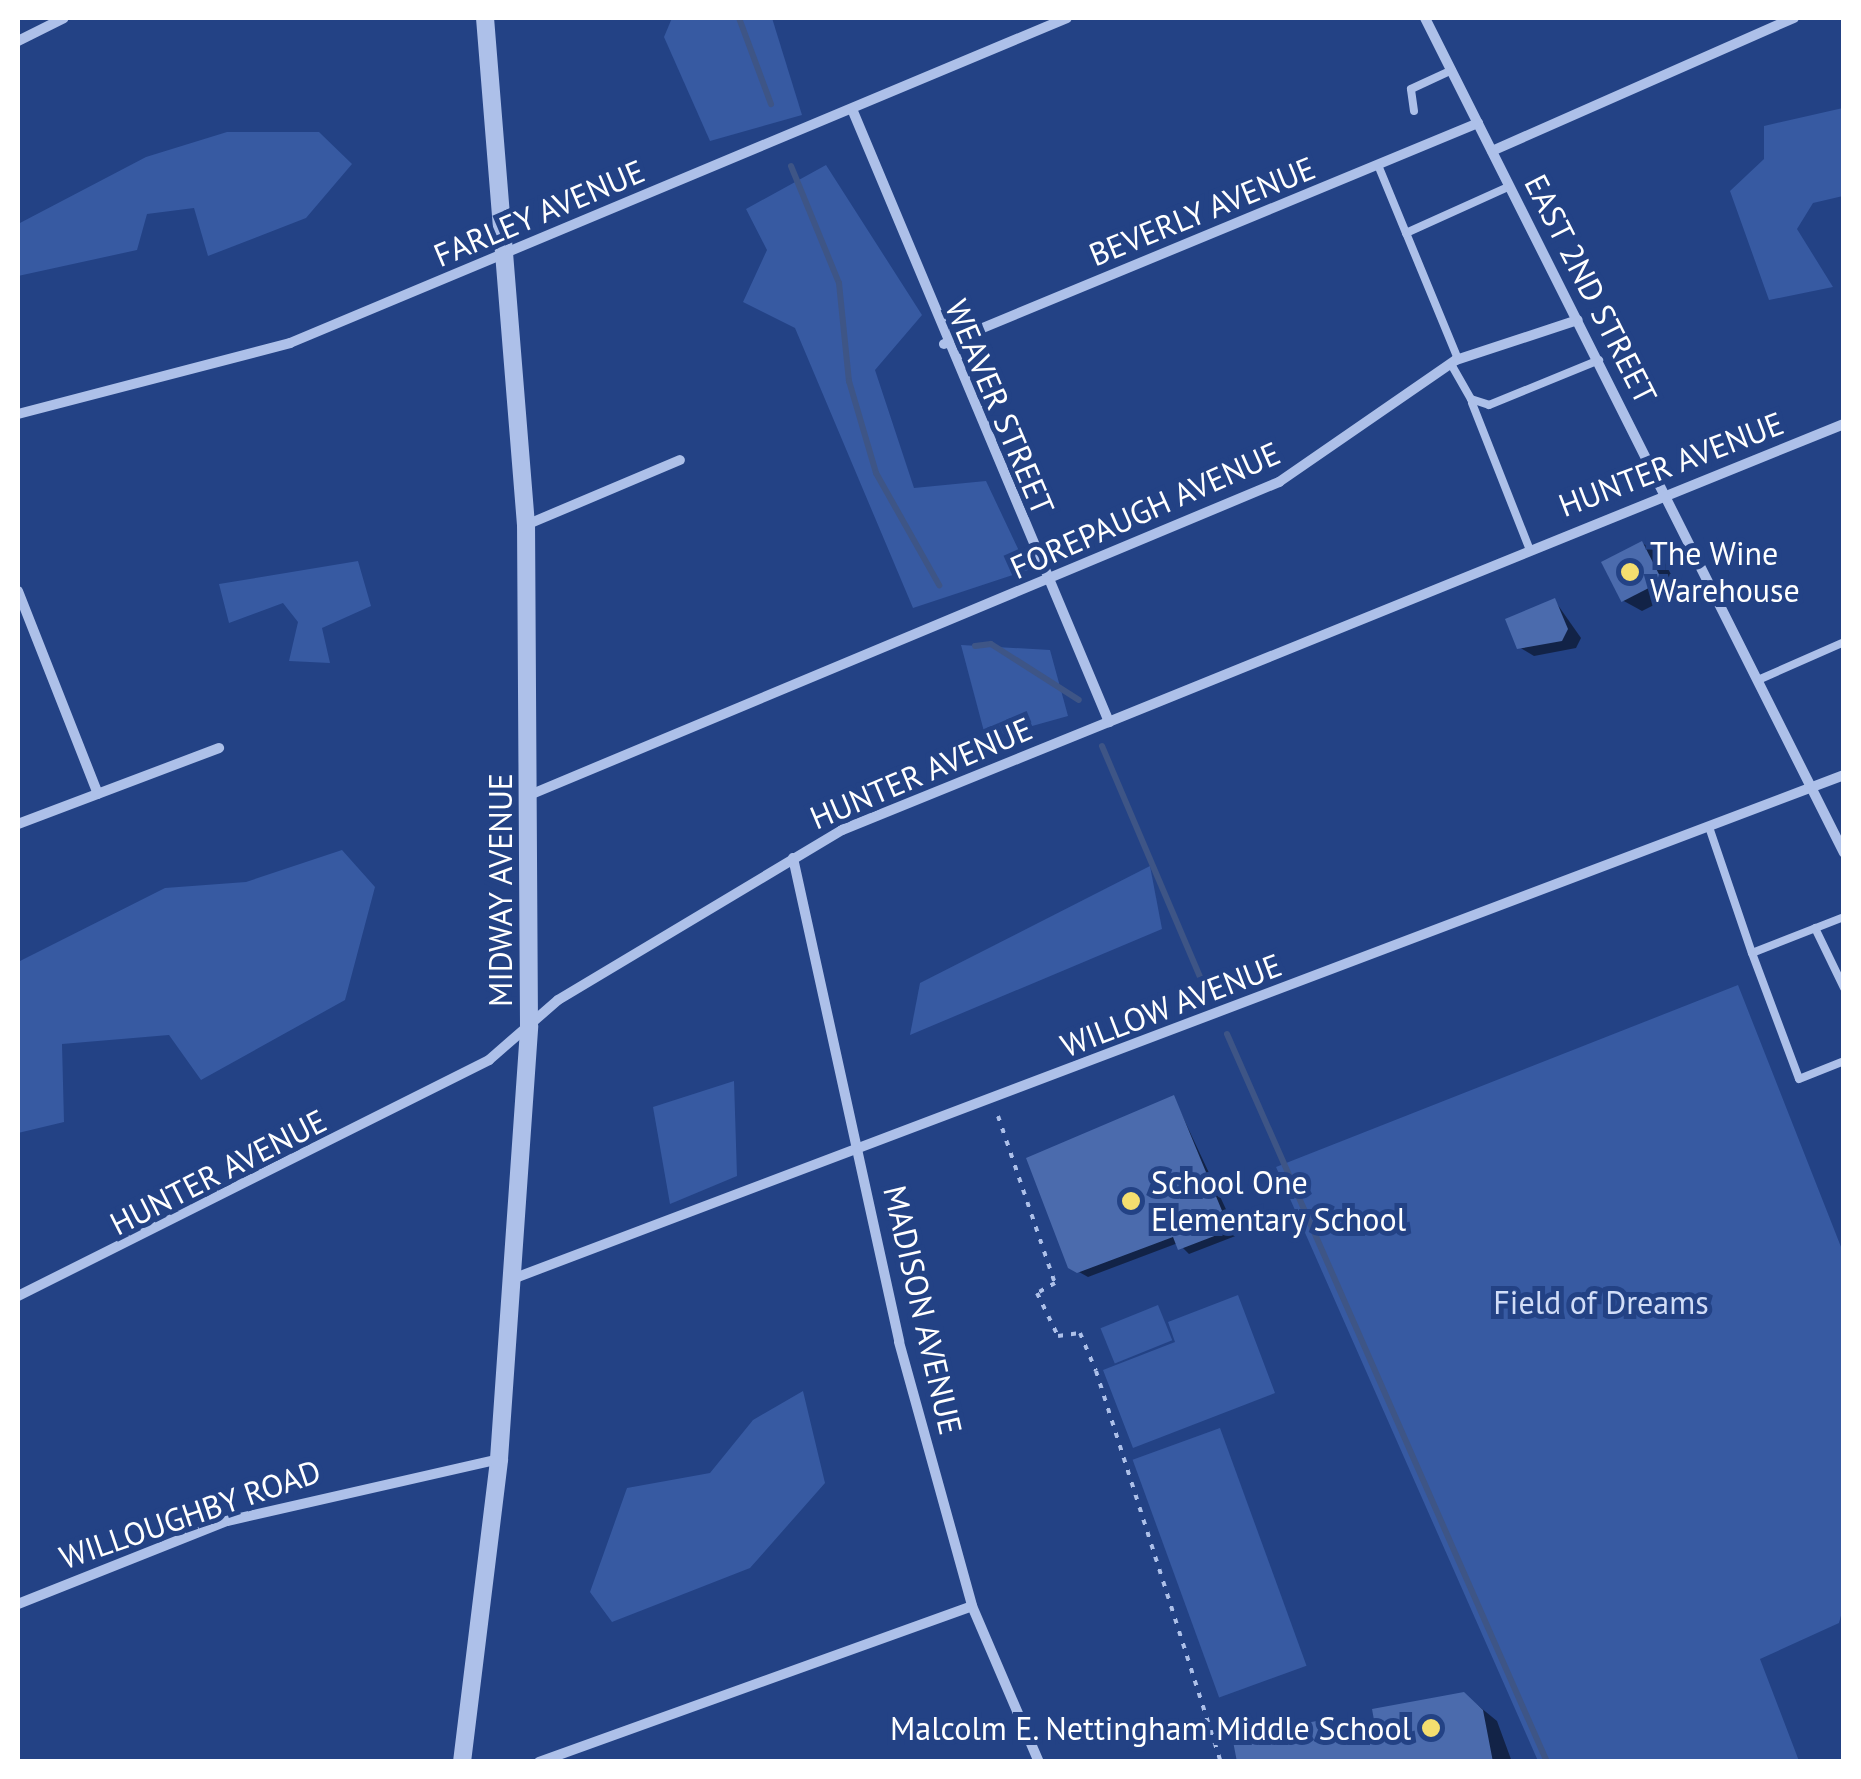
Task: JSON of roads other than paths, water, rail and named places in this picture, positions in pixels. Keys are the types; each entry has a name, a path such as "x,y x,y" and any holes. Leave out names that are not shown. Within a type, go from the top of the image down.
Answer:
{"street":[{"path":"18,41 64,18"},
{"name":"MIDWAY AVENUE","path":"462,1762 499,1458 515,1278 528,1026 532,794 526,525 508,253 485,18"},
{"name":"FARLEY AVENUE","path":"18,414 290,344 1068,18"},
{"name":"EAST 2ND STREET","path":"1426,18 1844,853"},
{"path":"1492,151 1794,18"},
{"name":"WEAVER STREET","path":"852,109 944,344 1109,722"},
{"name":"BEVERLY AVENUE","path":"944,344 1478,124"},
{"name":"FOREPAUGH AVENUE","path":"532,794 1048,582 1279,482 1454,362 1578,320"},
{"name":"HUNTER AVENUE","path":"18,1296 488,1060 528,1026 794,858 926,792 1109,722 1665,491 1844,424"},
{"path":"526,525 680,460"},
{"path":"18,592 98,794"},
{"path":"18,824 219,748"},
{"name":"WILLOW AVENUE","path":"515,1278 1844,776"},
{"name":"MADISON AVENUE","path":"794,858 862,1145 899,1342 972,1606 1039,1762"},
{"name":"WILLOUGHBY ROAD","path":"18,1604 228,1520 499,1458"},
{"path":"540,1762 972,1606"}],"lane":[{"path":"1414,111 1411,89 1452,70"},
{"path":"1378,164 1529,548"},
{"path":"1406,233 1510,186"},
{"path":"1471,400 1489,405 1599,360"},
{"path":"1758,680 1844,642"},
{"path":"1709,827 1799,1079 1844,1060"},
{"path":"1752,953 1844,917"},
{"path":"1816,928 1844,988"}],"waterway":[{"path":"739,18 771,104"},
{"path":"791,166 839,283 849,381 876,473 939,585"},
{"path":"975,646 991,644 1079,700"},
{"path":"1102,746 1205,989"},
{"path":"1227,1034 1547,1762"}],"place":[{"name":"The Wine Warehouse","path":"1630,572"},
{"name":"School One Elementary School","path":"1131,1201"},
{"name":"Malcolm E. Nettingham Middle School","path":"1431,1728"}],"park label":[{"name":"Field of Dreams","path":"1601,1302"}]}
